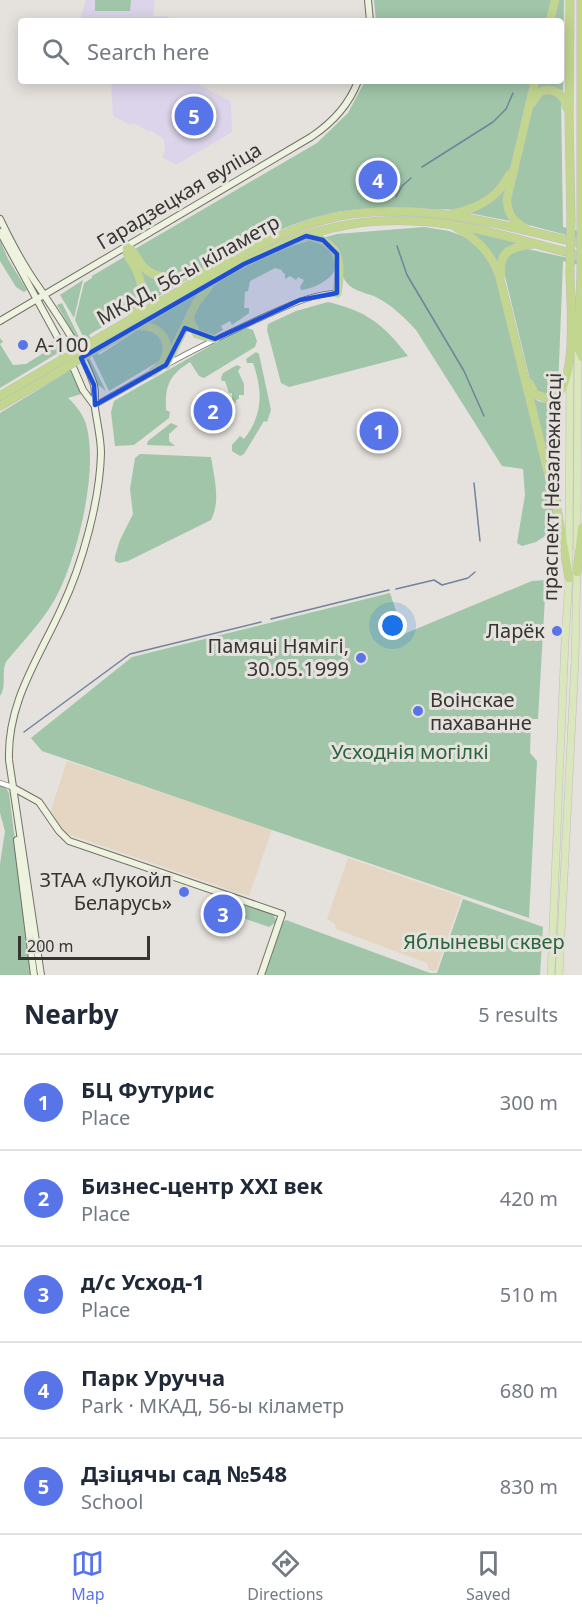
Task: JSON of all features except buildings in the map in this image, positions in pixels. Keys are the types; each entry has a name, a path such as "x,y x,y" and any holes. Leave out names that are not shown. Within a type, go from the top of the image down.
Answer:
{"highway":[{"path":"551,18 555,0"},
{"name":"праспект Незалежнасці","path":"570,0 570,366"},
{"name":"праспект Незалежнасці","path":"578,348 581,275 581,0"},
{"path":"533,232 514,220 507,205 516,153 534,84"},
{"path":"525,118 534,97 544,90 562,96 569,115"},
{"path":"580,112 582,103"},
{"path":"448,215 477,207 495,195 506,181 516,153"},
{"name":"МКАД, 56-ы кіламетр","path":"96,345 129,320 227,263 288,232 326,219 398,212 448,215 582,244"},
{"name":"МКАД, 56-ы кіламетр","path":"0,406 48,373 96,345 137,326 244,264 306,236 333,228 371,222 415,221 452,225 582,256"},
{"path":"452,225 471,236 486,250 494,260 500,275 557,509 570,578"},
{"path":"306,236 323,240 337,254 339,268 337,293"},
{"path":"534,244 516,247 506,252 501,261 530,387 539,397 554,399 562,392 570,366"},
{"path":"129,320 140,304 142,287 137,271 126,253 126,247 133,251 145,268 168,278 191,276 227,263"},
{"path":"166,365 196,303 215,280"},
{"path":"190,316 197,334 215,339"},
{"path":"137,326 155,329 163,335 167,344 165,360 153,372"},
{"path":"578,348 582,357"},
{"name":"МКАД, 56-ы кіламетр","path":"0,396 48,373"},
{"path":"577,572 582,528"}],"main road":[{"path":"368,0 370,18"},
{"name":"Гарадзецкая вуліца","path":"0,321 314,135 338,114 356,84"},
{"path":"0,219 16,252 53,307 94,385 101,450 94,503 77,570 67,598 13,713 9,752 12,787 41,975"},
{"path":"0,232 84,390 95,405"},
{"name":"праспект Незалежнасці","path":"560,975 575,661 578,348"},
{"name":"праспект Незалежнасці","path":"551,975 565,641 570,578 570,366"},
{"path":"12,787 39,802 59,831 69,841 282,914 261,975"},
{"path":"18,825 17,842 34,975"}],"street":[{"path":"95,405 215,339 300,300 325,293 337,293"},
{"path":"0,783 12,787"}],"highlighted area":[{"path":"306,236 323,240 337,254 337,293 300,300 215,339 185,328 166,365 95,405 94,385 81,358 244,264"}],"shaded area":[{"path":"86,0 155,0 153,16 168,16 169,18 81,18"},
{"path":"111,84 198,84 231,102 232,132 176,165 162,157 165,151 164,139 150,130 149,132 134,123 131,125 113,116"},
{"path":"67,761 272,829 249,896 67,834 56,821 51,810"},
{"path":"348,858 462,897 436,971 429,970 427,963 336,929 335,924 327,919"}],"green space":[{"path":"95,0 131,0 130,11 95,11"},
{"path":"374,0 553,0 549,18 376,18"},
{"path":"558,0 564,0 564,18 554,18"},
{"path":"363,84 532,84 511,167 498,188 476,204 465,208 442,210 377,208 341,211 315,217 282,229 203,269 190,273 162,274 146,265 135,249 317,143 348,113"},
{"path":"535,84 563,84 563,91 548,86 534,91"},
{"path":"546,92 561,98 563,227 582,232 582,239 521,223 514,218 509,203 532,105 539,94"},
{"path":"505,187 503,205 510,221 469,213 480,209"},
{"path":"424,227 449,231 475,241 494,266 559,527 536,542 522,546 517,543 525,495 523,469 502,466 416,330 387,304 350,286 343,277 337,247 322,238 337,234"},
{"path":"471,232 517,243 505,248 497,262 486,246"},
{"path":"0,240 8,259 27,290 24,292 16,287 0,261"},
{"path":"313,240 329,248 335,257 336,264 330,277 316,286 301,290 300,287 304,280 298,277 296,280 290,276 285,279 282,270 275,268 250,281 248,291 245,292 244,308 249,308 249,313 232,325 230,321 221,326 223,330 214,335 206,335 196,328 193,321 195,310 205,295 220,282 277,252"},
{"path":"523,248 582,261 582,266 563,261 558,389 550,395 540,395 531,384 504,272 508,255"},
{"path":"124,257 138,282 136,303 121,316 89,335 99,355 141,328 157,334 164,344 161,360 109,391 75,320 84,283"},
{"path":"138,266 150,275 188,279 140,307 144,282"},
{"path":"83,280 74,318 60,295"},
{"path":"203,290 171,352 164,333 153,324 147,323"},
{"path":"328,302 354,310 374,321 408,356 289,387 281,383 267,330 268,324 296,311"},
{"path":"62,303 106,391 98,385 78,341 57,305"},
{"path":"247,328 253,330 257,341 255,347 204,378 199,376 190,362 177,372 170,382 166,394 166,410 170,412 169,418 134,445 115,446 111,412 114,401 231,334"},
{"path":"56,340 81,394 68,398 80,412 86,424 90,447 90,469 83,516 62,584 43,617 6,662 0,696 0,413 67,372 58,353 0,388 0,344 13,365 26,364 53,347 51,342"},
{"path":"256,352 259,354 271,410 267,422 264,421 244,454 240,456 232,451 232,445 240,436 244,439 258,412 260,393 256,373 253,363 247,363 246,359"},
{"path":"237,365 241,367 238,371 244,384 244,395 239,395 236,403 232,402 232,393 229,393 225,381 221,378 223,373"},
{"path":"561,396 561,525 532,397 547,403"},
{"path":"171,423 178,426 169,434 169,441 175,446 147,445 148,441"},
{"path":"140,454 211,457 216,505 211,520 128,561 119,563 115,561 115,556 133,514 130,489 135,458"},
{"name":"Усходнія могілкі","path":"546,580 538,719 531,721 530,753 537,761 529,918 42,751 31,738 132,657 390,593 404,634 532,581"},
{"path":"0,786 6,788 9,793 32,975 0,975 0,864 5,831 0,813"},
{"name":"Яблыневы сквер","path":"463,899 543,927 540,975 265,975 283,922 286,920 430,973 437,973"},
{"path":"248,905 273,914 275,923 269,927 243,918 240,913 242,906"}],"waterway":[{"path":"422,167 493,122 506,109 513,93"},
{"path":"396,197 402,186 411,178"},
{"path":"397,246 407,275 464,371 484,416"},
{"path":"474,483 480,541"},
{"path":"396,589 434,580 442,585 468,578 475,572"},
{"path":"271,619 389,590"},
{"path":"24,732 130,654 261,622"}],"place":[{"name":"Дзіцячы сад №548","path":"194,116"},
{"name":"Парк Уручча","path":"378,180"},
{"name":"A-100","path":"23,345"},
{"name":"Бизнес-центр XXI век","path":"213,411"},
{"name":"БЦ Футурис","path":"379,431"},
{"name":"Ларёк","path":"557,631"},
{"name":"Памяці Нямігі, 30.05.1999","path":"361,658"},
{"name":"Воінскае пахаванне","path":"418,711"},
{"name":"ЗТАА «Лукойл Беларусь»","path":"184,892"},
{"name":"д/с Усход-1","path":"223,914"}]}
